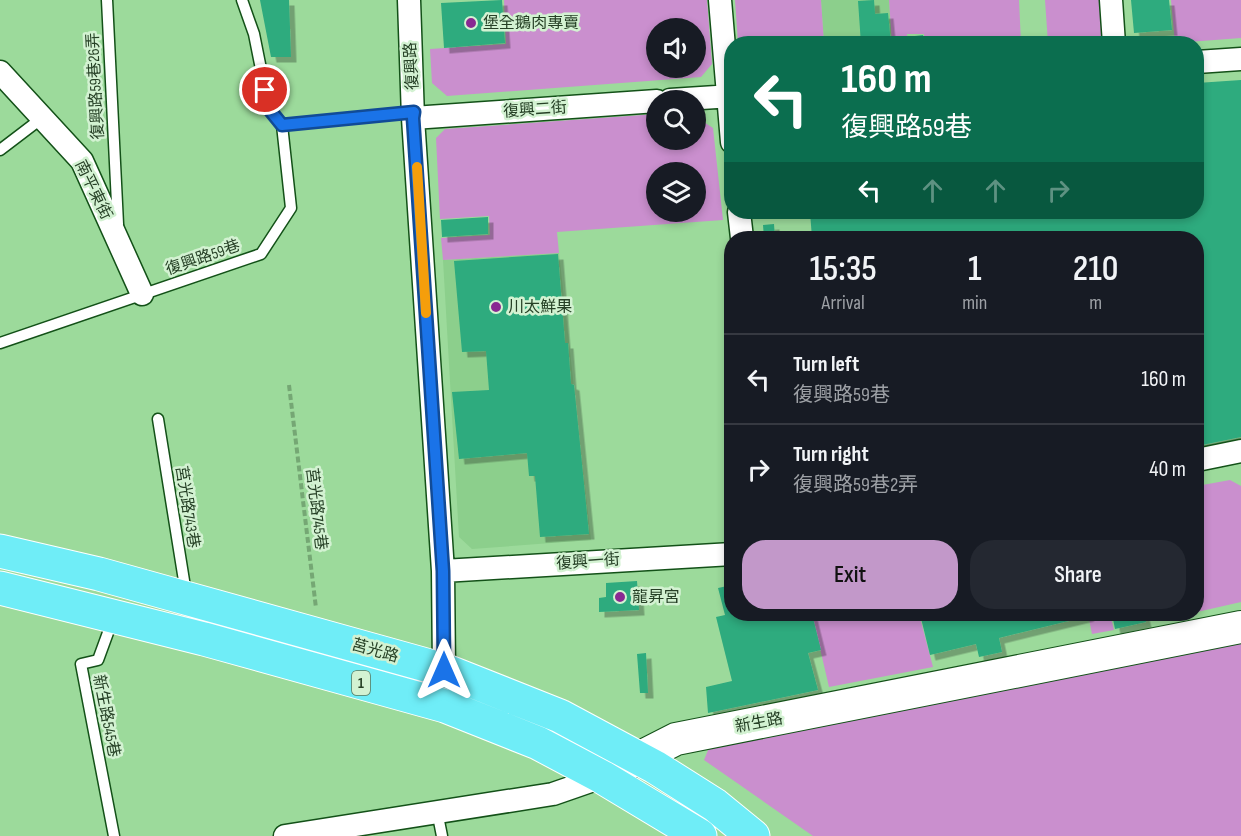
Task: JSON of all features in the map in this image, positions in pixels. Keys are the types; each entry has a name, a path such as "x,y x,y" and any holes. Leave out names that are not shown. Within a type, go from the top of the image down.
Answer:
{"main road":[{"name":"莒光路","path":"0,551 99,574 444,670 560,716 676,779 715,805 753,836"},
{"name":"莒光路","path":"0,588 204,639 445,706 538,743 602,777 700,836"}],"street":[{"name":"復興路","path":"409,0 414,115 443,571 444,670"},
{"path":"720,0 724,38"},
{"path":"1111,0 1113,36"},
{"path":"1204,62 1241,59"},
{"name":"南平東街","path":"0,72 82,160 142,294"},
{"path":"706,98 724,96"},
{"name":"復興二街","path":"414,115 646,102"},
{"path":"1204,459 1241,451"},
{"name":"復興一街","path":"443,571 724,554"},
{"name":"新生路","path":"285,836 553,794 602,777 676,739 1241,627"}],"lane":[{"name":"復興路59巷26弄","path":"107,0 119,242"},
{"path":"242,0 254,34 269,109 282,125 414,115"},
{"path":"0,150 42,118"},
{"name":"復興路59巷","path":"0,343 261,254 291,208 282,125"},
{"name":"莒光路743巷","path":"158,418 187,600"},
{"name":"新生路545巷","path":"114,616 98,660 81,664 114,836"},
{"path":"437,811 442,836"}],"path":[{"name":"莒光路745巷","path":"289,385 320,635"}],"shaded area":[{"path":"504,0 707,0 712,64 706,71 706,18 646,18 646,78 688,78 447,96 432,83 430,49 506,44"},
{"path":"735,0 821,0 824,36 738,36"},
{"path":"821,0 889,0 892,36 824,36"},
{"path":"889,0 1019,0 1021,36 907,34 907,36 892,36"},
{"path":"1045,0 1103,0 1106,36 1048,36"},
{"path":"1171,0 1241,0 1241,38 1204,41 1204,36 1174,36"},
{"path":"646,115 646,150 706,150 706,123 713,128 723,220 706,221 706,162 646,162 646,222 695,222 557,232 559,253 443,260 441,238 490,235 489,216 440,219 436,138 445,129"},
{"path":"559,253 591,540 472,549 459,537 443,260"},
{"path":"1230,480 1241,486 1241,602 1204,610 1204,485"},
{"path":"814,621 921,621 933,667 829,687"},
{"path":"1089,621 1112,621 1114,630 1092,634"},
{"path":"1241,640 1241,836 813,836 704,760 709,748"}],"building":[{"path":"260,0 289,0 291,57 271,57"},
{"path":"502,0 505,43 444,48 441,3"},
{"path":"874,0 875,14 888,13 890,36 860,36 858,1"},
{"path":"1131,0 1169,0 1172,30 1134,33"},
{"path":"1241,80 1241,437 1204,445 1204,231 811,231 811,219 1204,219 1204,83"},
{"path":"488,217 488,234 442,237 441,220"},
{"path":"774,224 774,231 763,231 763,225"},
{"path":"558,254 565,343 568,343 571,384 574,385 589,534 540,537 535,476 529,476 527,453 459,459 452,392 489,390 486,351 462,352 454,261"},
{"path":"637,581 639,610 599,612 599,598 606,597 606,583"},
{"path":"724,587 724,611 718,588"},
{"path":"724,615 724,621 814,621 821,650 808,653 818,690 708,713 706,687 732,681 716,617"},
{"path":"922,621 1069,621 999,638 1002,652 979,657 976,644 930,655"},
{"path":"1113,621 1146,622 1115,629"},
{"path":"646,653 648,693 640,693 637,654"}],"slow traffic":[{"path":"417,167 426,313"}],"place":[{"name":"堡全鵝肉專賣","path":"471,23"},
{"name":"川太鮮果","path":"496,307"},
{"name":"龍昇宮","path":"620,597"}],"route":[{"path":"265,90 269,109 282,125 414,112 443,571 444,670"}]}
